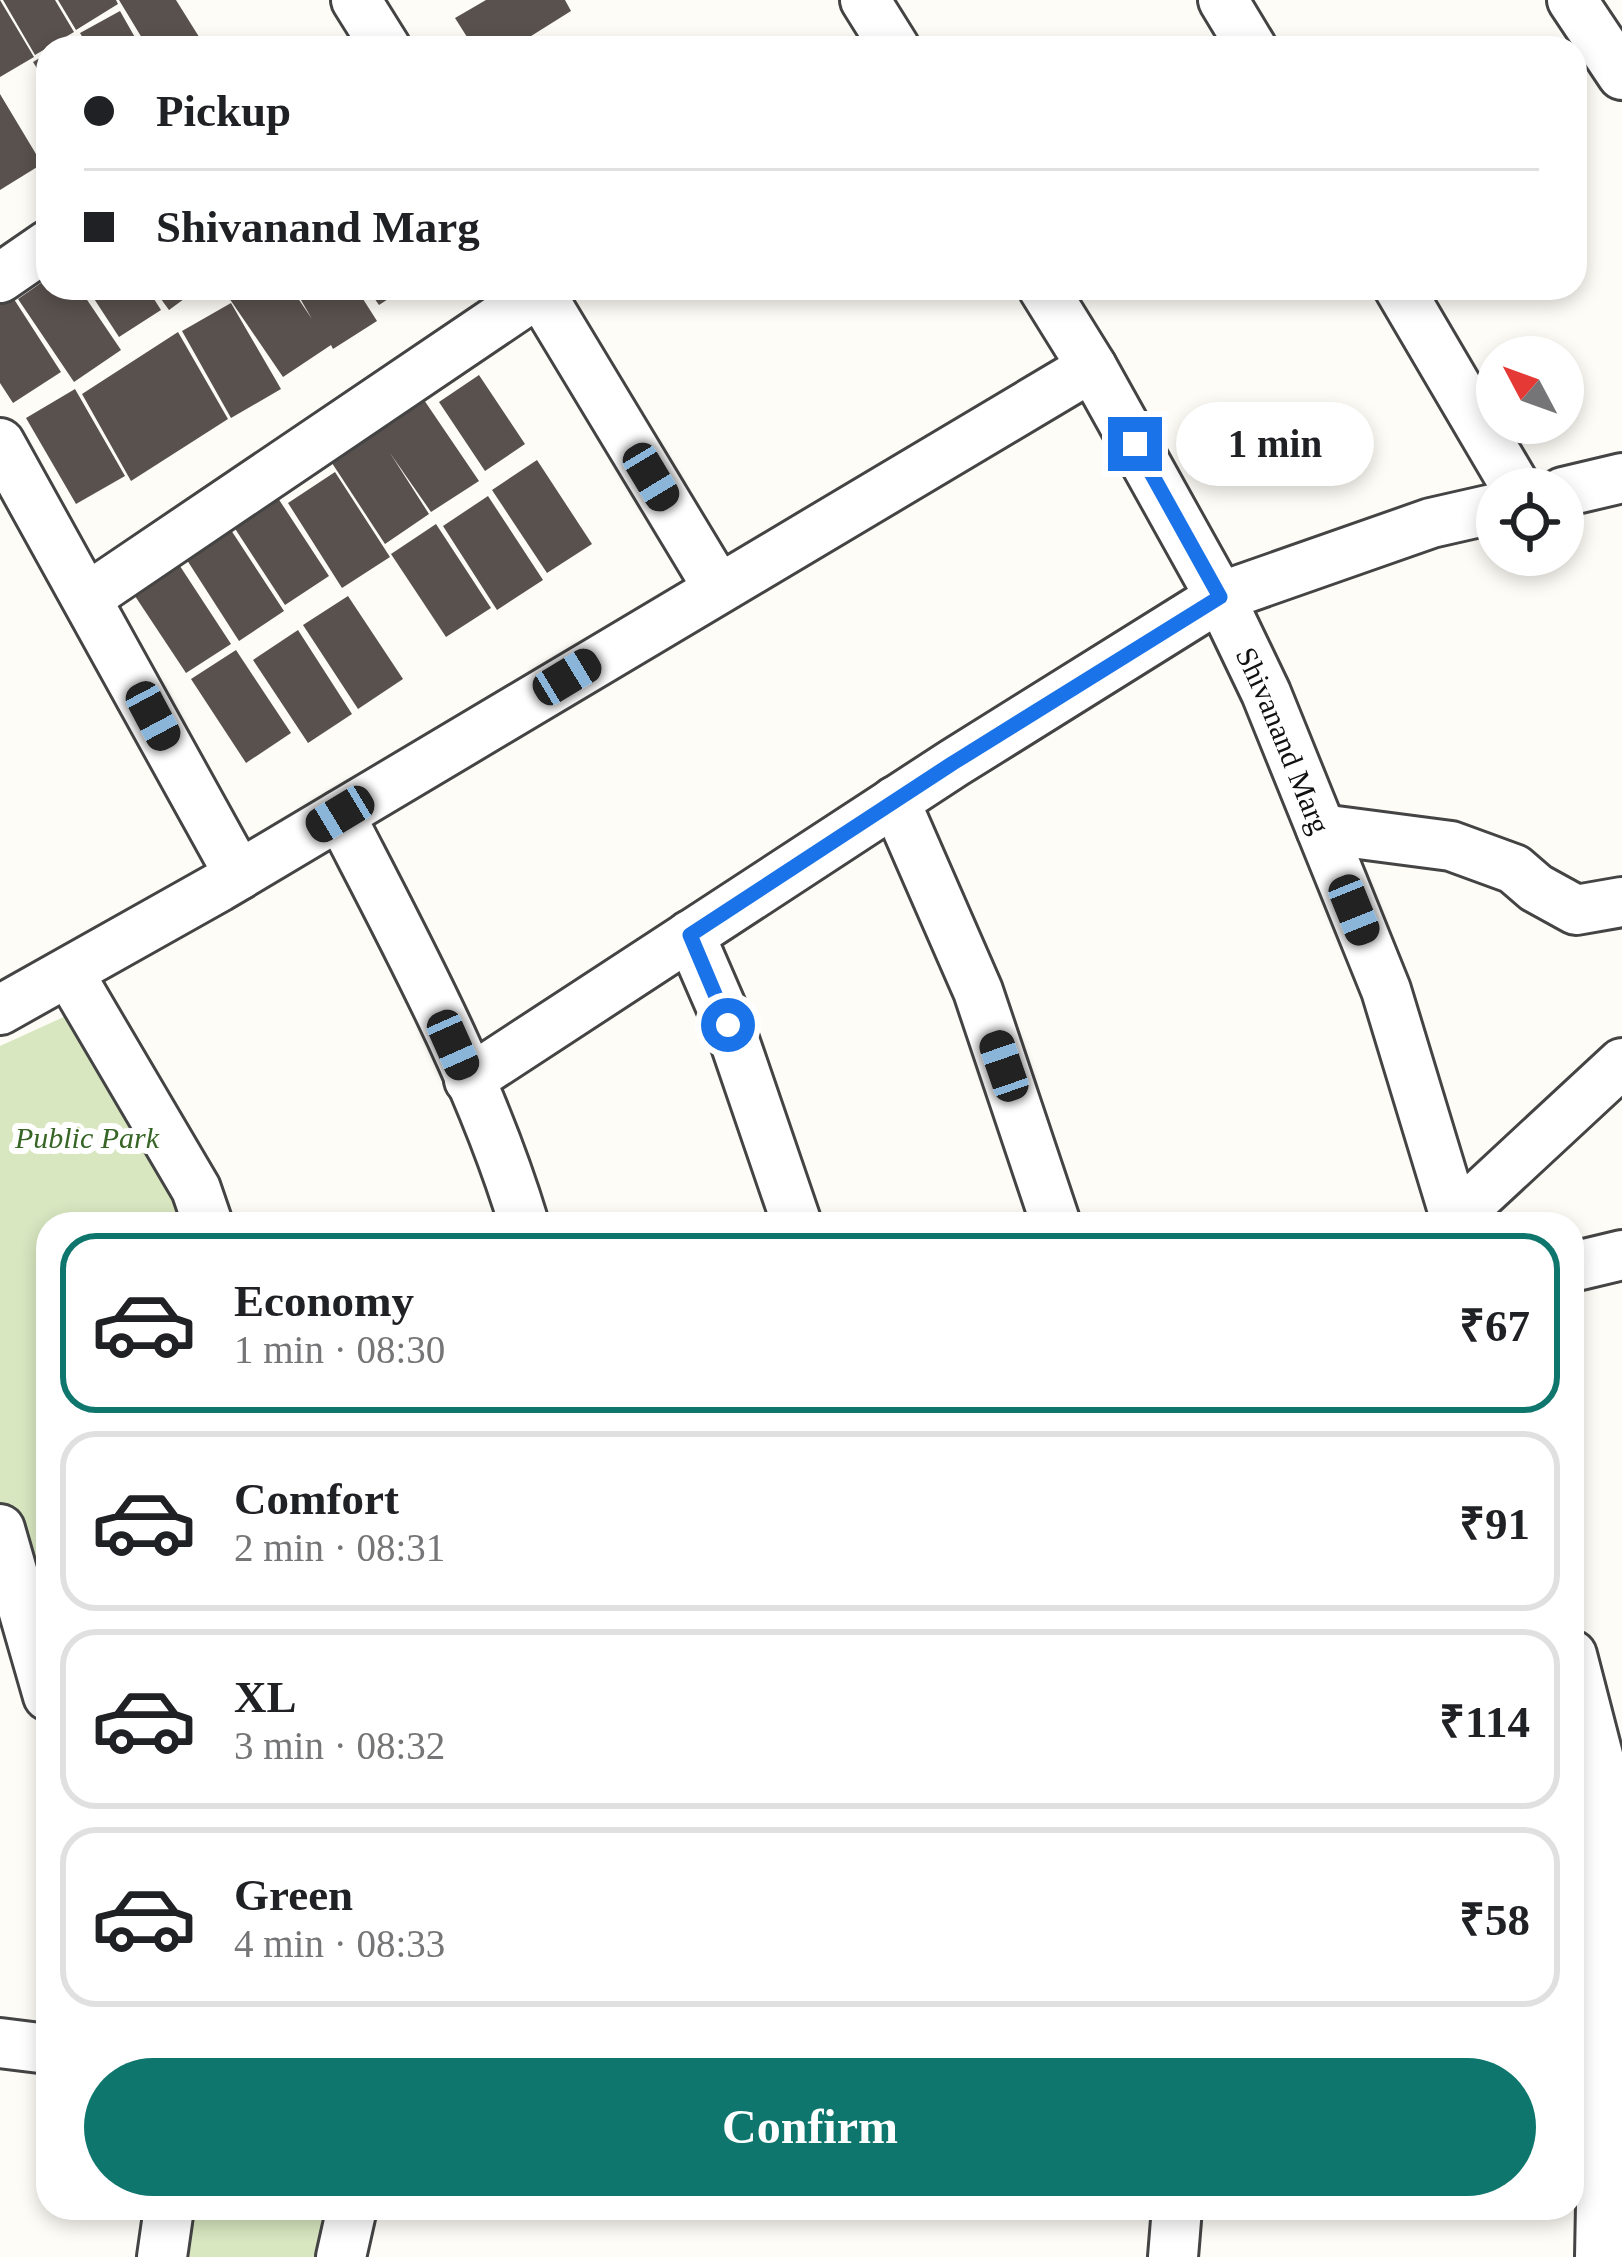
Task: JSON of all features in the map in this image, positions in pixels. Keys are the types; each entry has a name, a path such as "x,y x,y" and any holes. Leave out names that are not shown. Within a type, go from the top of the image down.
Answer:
{"street":[{"path":"865,0 888,36"},
{"path":"1223,0 1245,36"},
{"path":"1572,0 1622,75"},
{"path":"0,278 36,253"},
{"path":"88,596 523,300"},
{"path":"544,300 718,588"},
{"name":"Shivanand Marg","path":"1050,300 1220,597 1266,692 1386,990 1453,1212"},
{"path":"1406,300 1504,468"},
{"path":"0,1010 239,875 1092,368"},
{"path":"0,443 239,875"},
{"path":"1584,487 1622,478"},
{"path":"469,1080 895,801 1220,597 1431,524 1476,513"},
{"path":"895,801 978,991 1052,1212"},
{"path":"340,814 422,975 504,1158 520,1212"},
{"path":"1321,829 1424,841 1470,852 1514,869 1536,888 1576,910 1622,902"},
{"path":"690,935 728,1025 793,1212"},
{"path":"69,973 196,1189 204,1212"},
{"path":"1465,1212 1622,1063"},
{"path":"1584,1264 1622,1255"},
{"path":"0,1529 36,1654"},
{"path":"1584,1691 1612,1774 1590,1895 1612,2157 1600,2257"},
{"path":"0,2043 36,2048"},
{"path":"162,2257 167,2220"},
{"path":"341,2257 349,2220"}],"green space":[{"name":"Public Park","path":"112,995 221,1212 36,1212 36,1608 0,1511 0,1046"},
{"path":"153,2220 362,2220 359,2257 150,2257"}],"building":[{"path":"0,0 34,57 0,77"},
{"path":"3,0 55,0 74,32 36,36 35,55"},
{"path":"58,0 116,0 118,4 76,30"},
{"path":"119,0 176,0 198,36 141,36"},
{"path":"486,0 565,0 571,11 531,36 466,36 455,18"},
{"path":"120,11 134,36 82,36"},
{"path":"0,94 36,154 36,168 0,190"},
{"path":"36,286 36,300 87,300 121,350 74,382 18,299"},
{"path":"10,293 61,372 13,403 0,383 0,300"},
{"path":"95,300 155,300 161,310 119,337"},
{"path":"162,300 183,300 169,310"},
{"path":"230,300 299,300 312,319 301,300 364,300 377,321 283,377"},
{"path":"231,303 281,389 231,418 182,331"},
{"path":"178,332 228,419 131,481 82,394"},
{"path":"479,375 525,444 485,471 439,402"},
{"path":"75,389 125,476 76,504 26,418"},
{"path":"422,397 479,481 431,512 390,453 429,514 385,544 330,460"},
{"path":"537,460 592,544 547,573 492,490"},
{"path":"335,472 390,557 342,588 288,503"},
{"path":"274,492 329,576 285,605 230,521"},
{"path":"488,496 543,580 497,610 443,526"},
{"path":"436,524 491,608 446,637 391,554"},
{"path":"229,527 284,611 239,641 185,557"},
{"path":"176,560 231,644 186,673 131,590"},
{"path":"348,596 403,679 358,709 303,625"},
{"path":"298,630 352,714 308,743 253,660"},
{"path":"236,650 291,733 246,763 191,679"}],"route":[{"path":"728,1025 690,935 953,763 1220,597 1135,444"}]}
